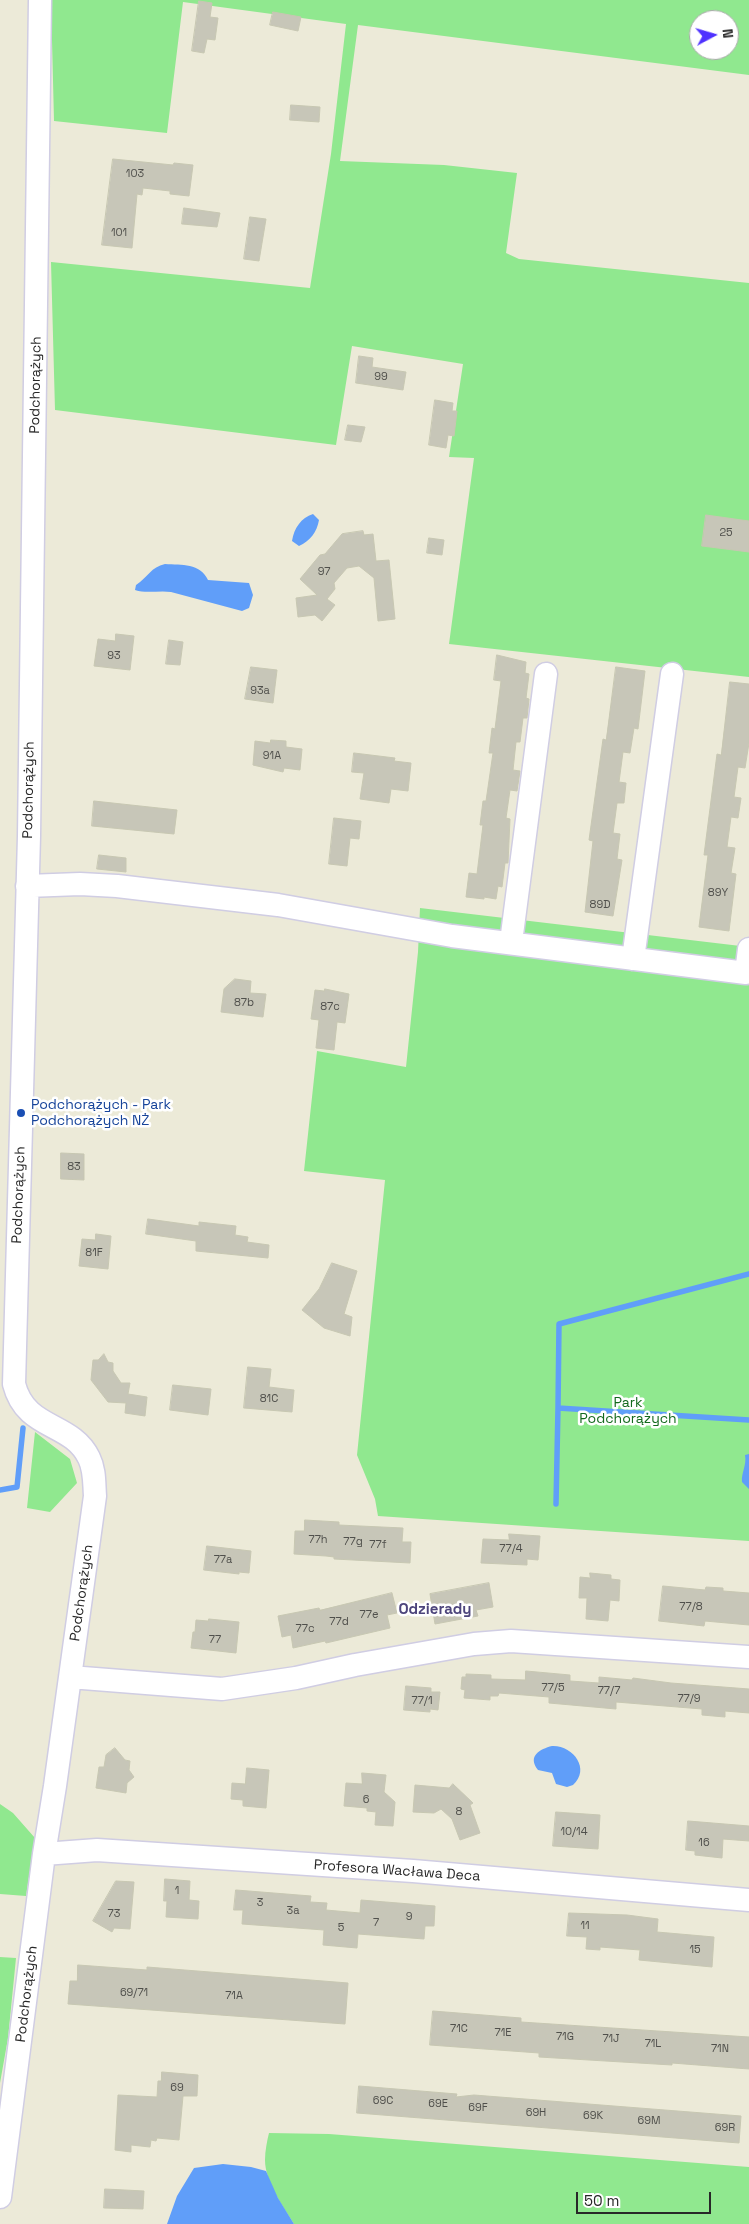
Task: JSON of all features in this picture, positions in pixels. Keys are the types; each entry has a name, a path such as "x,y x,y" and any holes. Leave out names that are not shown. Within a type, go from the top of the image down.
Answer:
{"street":[{"name":"Podchorążych","path":"0,2197 44,1854 95,1496 94,1474 88,1456 81,1446 73,1438 31,1414 23,1406 14,1384 33,608 40,0"},
{"path":"511,942 546,674"},
{"path":"634,959 672,674"},
{"path":"27,886 80,884 117,886 278,905 452,936 746,973 749,949"},
{"path":"70,1677 222,1689 288,1679 474,1644 511,1641 749,1658"},
{"name":"Profesora Wacława Deca","path":"44,1854 88,1850 413,1871 749,1900"}],"green space":[{"path":"51,0 749,0 749,75 358,25 340,161 444,165 517,173 506,253 519,259 749,283 749,677 449,644 474,458 449,457 463,364 352,346 336,445 55,410 51,262 310,288 331,154 346,24 183,2 167,133 54,121"},
{"name":"Park Podchorążych","path":"420,908 749,947 749,1541 378,1516 375,1499 357,1455 385,1180 304,1171 317,1051 406,1067 418,952"},
{"path":"35,1432 70,1459 77,1483 50,1512 27,1508"},
{"path":"0,1804 13,1813 35,1838 26,1896 0,1894"},
{"path":"0,1957 16,1958 8,2038 0,2083"},
{"path":"269,2133 329,2134 749,2167 749,2224 294,2224 275,2193 268,2177 265,2160"}],"water":[{"path":"313,514 319,520 317,528 310,539 299,546 292,541 294,532 302,521"},
{"path":"165,564 190,566 200,570 208,580 249,583 253,595 249,608 242,611 171,592 135,590 136,585 153,570"},
{"path":"749,1454 749,1489 742,1482 742,1479 745,1455"},
{"path":"552,1746 567,1749 577,1759 580,1765 580,1772 578,1779 573,1785 567,1787 556,1784 552,1773 538,1770 535,1765 534,1757 536,1754"},
{"path":"223,2164 251,2167 266,2171 278,2198 294,2224 167,2224 177,2196 194,2168"}],"building":[{"path":"199,1 212,3 210,17 218,18 215,40 207,39 204,53 192,51"},
{"path":"273,12 301,17 298,31 270,25"},
{"path":"291,105 320,107 319,122 290,120"},
{"path":"113,159 193,165 189,196 170,194 170,191 143,188 142,195 137,194 132,248 102,245"},
{"path":"184,208 220,213 217,227 182,224"},
{"path":"250,217 266,219 259,261 244,259"},
{"path":"359,356 373,358 372,367 406,372 403,390 356,383"},
{"path":"435,400 453,403 452,411 457,411 454,436 448,435 446,448 429,445"},
{"path":"348,425 365,427 361,442 345,440"},
{"path":"706,515 749,521 749,552 702,546"},
{"path":"363,531 364,535 373,534 376,561 389,560 395,619 378,621 374,578 359,566 347,568 334,583 335,589 327,599 335,605 322,621 315,615 298,617 296,598 317,595 300,579 320,555 325,554 342,534"},
{"path":"429,538 444,540 442,555 427,553"},
{"path":"116,634 134,636 130,670 94,666 98,639 115,641"},
{"path":"169,640 183,642 180,665 166,664"},
{"path":"497,655 526,662 525,673 529,674 526,698 529,699 527,718 523,718 520,742 516,742 513,770 520,771 517,791 510,790 506,818 510,819 508,863 505,863 502,887 498,886 496,899 484,897 484,899 466,897 469,873 477,874 483,825 480,825 483,801 486,801 493,753 489,753 492,728 495,729 501,681 494,680"},
{"path":"251,667 277,670 273,703 245,699"},
{"path":"616,667 645,671 638,729 634,728 630,753 623,752 619,782 626,783 624,803 617,803 613,833 620,834 617,859 622,860 613,916 585,912 593,841 589,840 603,739 606,740"},
{"path":"730,682 749,684 749,743 745,768 738,767 734,797 741,798 738,818 731,817 727,847 735,848 731,873 736,874 729,931 699,927 708,855 704,855 717,754 721,755"},
{"path":"271,740 286,741 286,747 302,749 300,770 284,768 283,772 253,765 255,741 270,743"},
{"path":"354,753 395,758 394,761 411,763 408,791 391,789 389,803 360,799 364,773 352,772"},
{"path":"94,801 177,810 174,834 92,826"},
{"path":"334,818 361,821 359,839 350,838 347,866 329,864"},
{"path":"99,855 126,858 126,872 97,869"},
{"path":"235,979 251,981 250,993 266,994 263,1017 221,1012 224,989"},
{"path":"325,989 349,994 345,1023 337,1022 334,1050 316,1048 319,1020 311,1019 315,990 324,991"},
{"path":"61,1153 84,1154 84,1180 61,1179"},
{"path":"148,1219 199,1226 199,1222 236,1226 235,1235 248,1237 247,1242 269,1245 268,1258 196,1251 196,1241 146,1234"},
{"path":"96,1234 111,1236 108,1269 79,1266 82,1239 95,1240"},
{"path":"332,1263 357,1271 344,1314 352,1317 350,1336 324,1328 302,1310 319,1289"},
{"path":"104,1354 108,1362 113,1363 113,1371 121,1383 130,1383 128,1394 147,1397 145,1416 125,1413 126,1403 108,1402 91,1380 93,1360 98,1360"},
{"path":"248,1367 271,1369 269,1387 294,1390 292,1412 244,1408"},
{"path":"173,1385 211,1389 208,1415 170,1410"},
{"path":"305,1520 339,1522 339,1525 403,1528 402,1542 411,1542 410,1563 334,1559 334,1557 326,1556 294,1554 295,1531 304,1531"},
{"path":"509,1534 540,1536 538,1560 527,1559 527,1565 481,1563 483,1539 509,1540"},
{"path":"207,1546 251,1551 249,1573 239,1572 239,1574 204,1570"},
{"path":"590,1573 611,1575 611,1579 620,1580 619,1601 610,1600 608,1621 586,1619 587,1598 579,1598 580,1577 590,1578"},
{"path":"489,1583 493,1607 476,1610 478,1616 435,1624 430,1594"},
{"path":"663,1586 705,1590 706,1587 723,1588 723,1591 749,1593 749,1625 705,1621 704,1626 659,1621"},
{"path":"392,1593 397,1613 387,1615 390,1628 326,1643 325,1641 293,1648 291,1635 282,1637 278,1616 319,1608 320,1610"},
{"path":"209,1619 239,1622 236,1653 191,1648 196,1620 208,1621"},
{"path":"526,1671 570,1675 570,1681 599,1683 599,1677 632,1680 633,1678 749,1689 749,1713 725,1711 725,1717 702,1715 702,1709 616,1702 616,1709 549,1703 549,1697 499,1693 498,1696 490,1696 490,1700 464,1698 465,1690 461,1689 462,1677 466,1677 466,1674 491,1675 491,1679 525,1680"},
{"path":"406,1686 431,1688 431,1692 440,1692 438,1710 430,1709 430,1712 404,1710"},
{"path":"115,1748 125,1760 130,1761 129,1770 134,1777 127,1783 126,1793 96,1788 99,1767 104,1767 106,1755"},
{"path":"247,1768 269,1770 266,1808 243,1806 243,1800 231,1799 232,1783 245,1784"},
{"path":"362,1773 386,1775 384,1792 395,1802 393,1826 375,1825 376,1812 367,1811 367,1808 344,1806 346,1783 362,1784"},
{"path":"453,1784 473,1803 470,1805 480,1833 460,1840 452,1819 441,1809 434,1813 413,1812 415,1785 449,1788"},
{"path":"556,1812 600,1815 598,1849 553,1846"},
{"path":"688,1821 749,1826 749,1841 723,1839 722,1858 695,1855 695,1851 686,1850"},
{"path":"165,1879 190,1881 189,1900 199,1901 198,1919 166,1917 167,1901 164,1901"},
{"path":"116,1881 134,1882 130,1929 114,1928 112,1932 93,1921"},
{"path":"236,1890 311,1896 310,1902 327,1903 326,1910 360,1913 361,1900 435,1906 434,1926 425,1926 424,1939 358,1934 357,1948 323,1945 324,1930 242,1924 243,1910 234,1910"},
{"path":"569,1913 627,1915 658,1919 657,1932 714,1937 712,1967 639,1960 640,1950 600,1947 600,1950 586,1949 587,1937 567,1936"},
{"path":"78,1965 147,1970 147,1967 348,1983 345,2024 68,2004 70,1981 77,1981"},
{"path":"433,2011 521,2018 521,2022 749,2037 749,2069 672,2063 672,2065 539,2057 539,2053 430,2045"},
{"path":"162,2072 198,2075 197,2096 183,2096 179,2140 157,2138 156,2141 151,2140 150,2147 131,2145 131,2152 115,2150 118,2095 157,2097 158,2081 161,2081"},
{"path":"359,2086 457,2094 456,2097 474,2095 741,2116 739,2143 357,2113"},
{"path":"105,2189 144,2191 143,2209 104,2208"}],"waterway":[{"path":"558,1408 559,1324 749,1274"},
{"path":"556,1504 558,1408 749,1420"},
{"path":"0,1490 17,1487 23,1428"}],"place":[{"name":"Podchorążych - Park Podchorążych NŻ","path":"21,1113"}],"district":[{"name":"Odzierady","path":"435,1610"}]}
